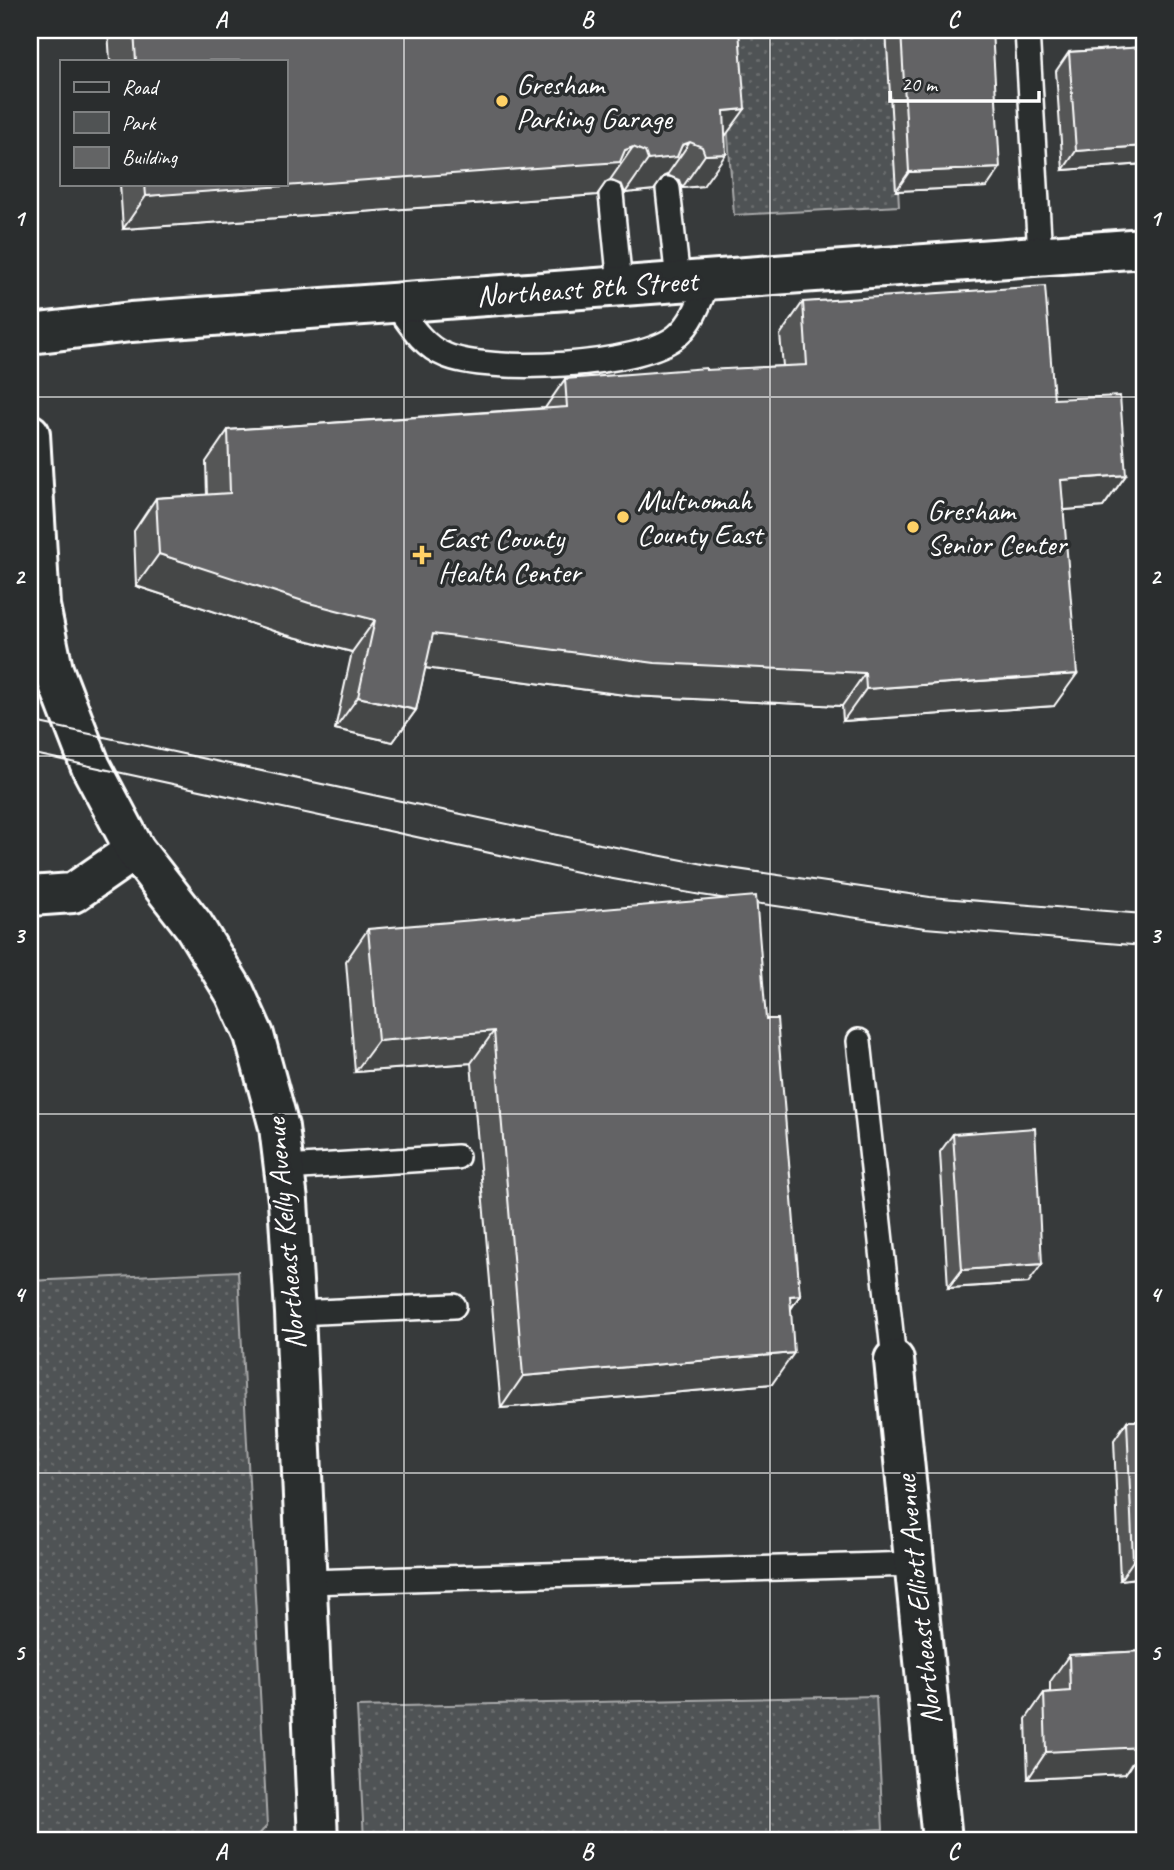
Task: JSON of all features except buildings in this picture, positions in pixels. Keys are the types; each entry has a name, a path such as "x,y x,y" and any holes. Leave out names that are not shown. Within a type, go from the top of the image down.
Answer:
{"street":[{"name":"Northeast 8th Street","path":"30,334 131,321 1144,248"},
{"name":"Northeast Kelly Avenue","path":"30,434 35,605 53,669 91,767 135,850 194,926 234,993 254,1035 268,1083 286,1168 318,1840"},
{"path":"30,896 74,893 135,850"},
{"name":"Northeast Elliott Avenue","path":"894,1360 942,1840"}],"lane":[{"path":"1027,30 1040,255"},
{"path":"394,302 418,335 441,354 463,362 517,366 649,352 678,335 693,316 693,280 668,189"},
{"path":"611,194 620,285"},
{"path":"859,1041 894,1360"},
{"path":"286,1168 457,1157"},
{"path":"295,1313 454,1306"},
{"path":"307,1582 915,1564"}],"green space":[{"path":"720,30 889,30 899,206 734,215"},
{"path":"238,1271 267,1826 254,1840 30,1840 30,1281"},
{"path":"876,1696 883,1829 669,1840 364,1840 357,1707"}],"tram line":[{"path":"30,721 709,865 930,897 1144,914"},
{"path":"30,753 591,875 701,895 925,928 1144,946"}],"place":[{"name":"Gresham Parking Garage","path":"502,101"},
{"name":"Multnomah County East","path":"623,517"},
{"name":"Gresham Senior Center","path":"913,527"},
{"name":"East County Health Center","path":"422,555"}]}
